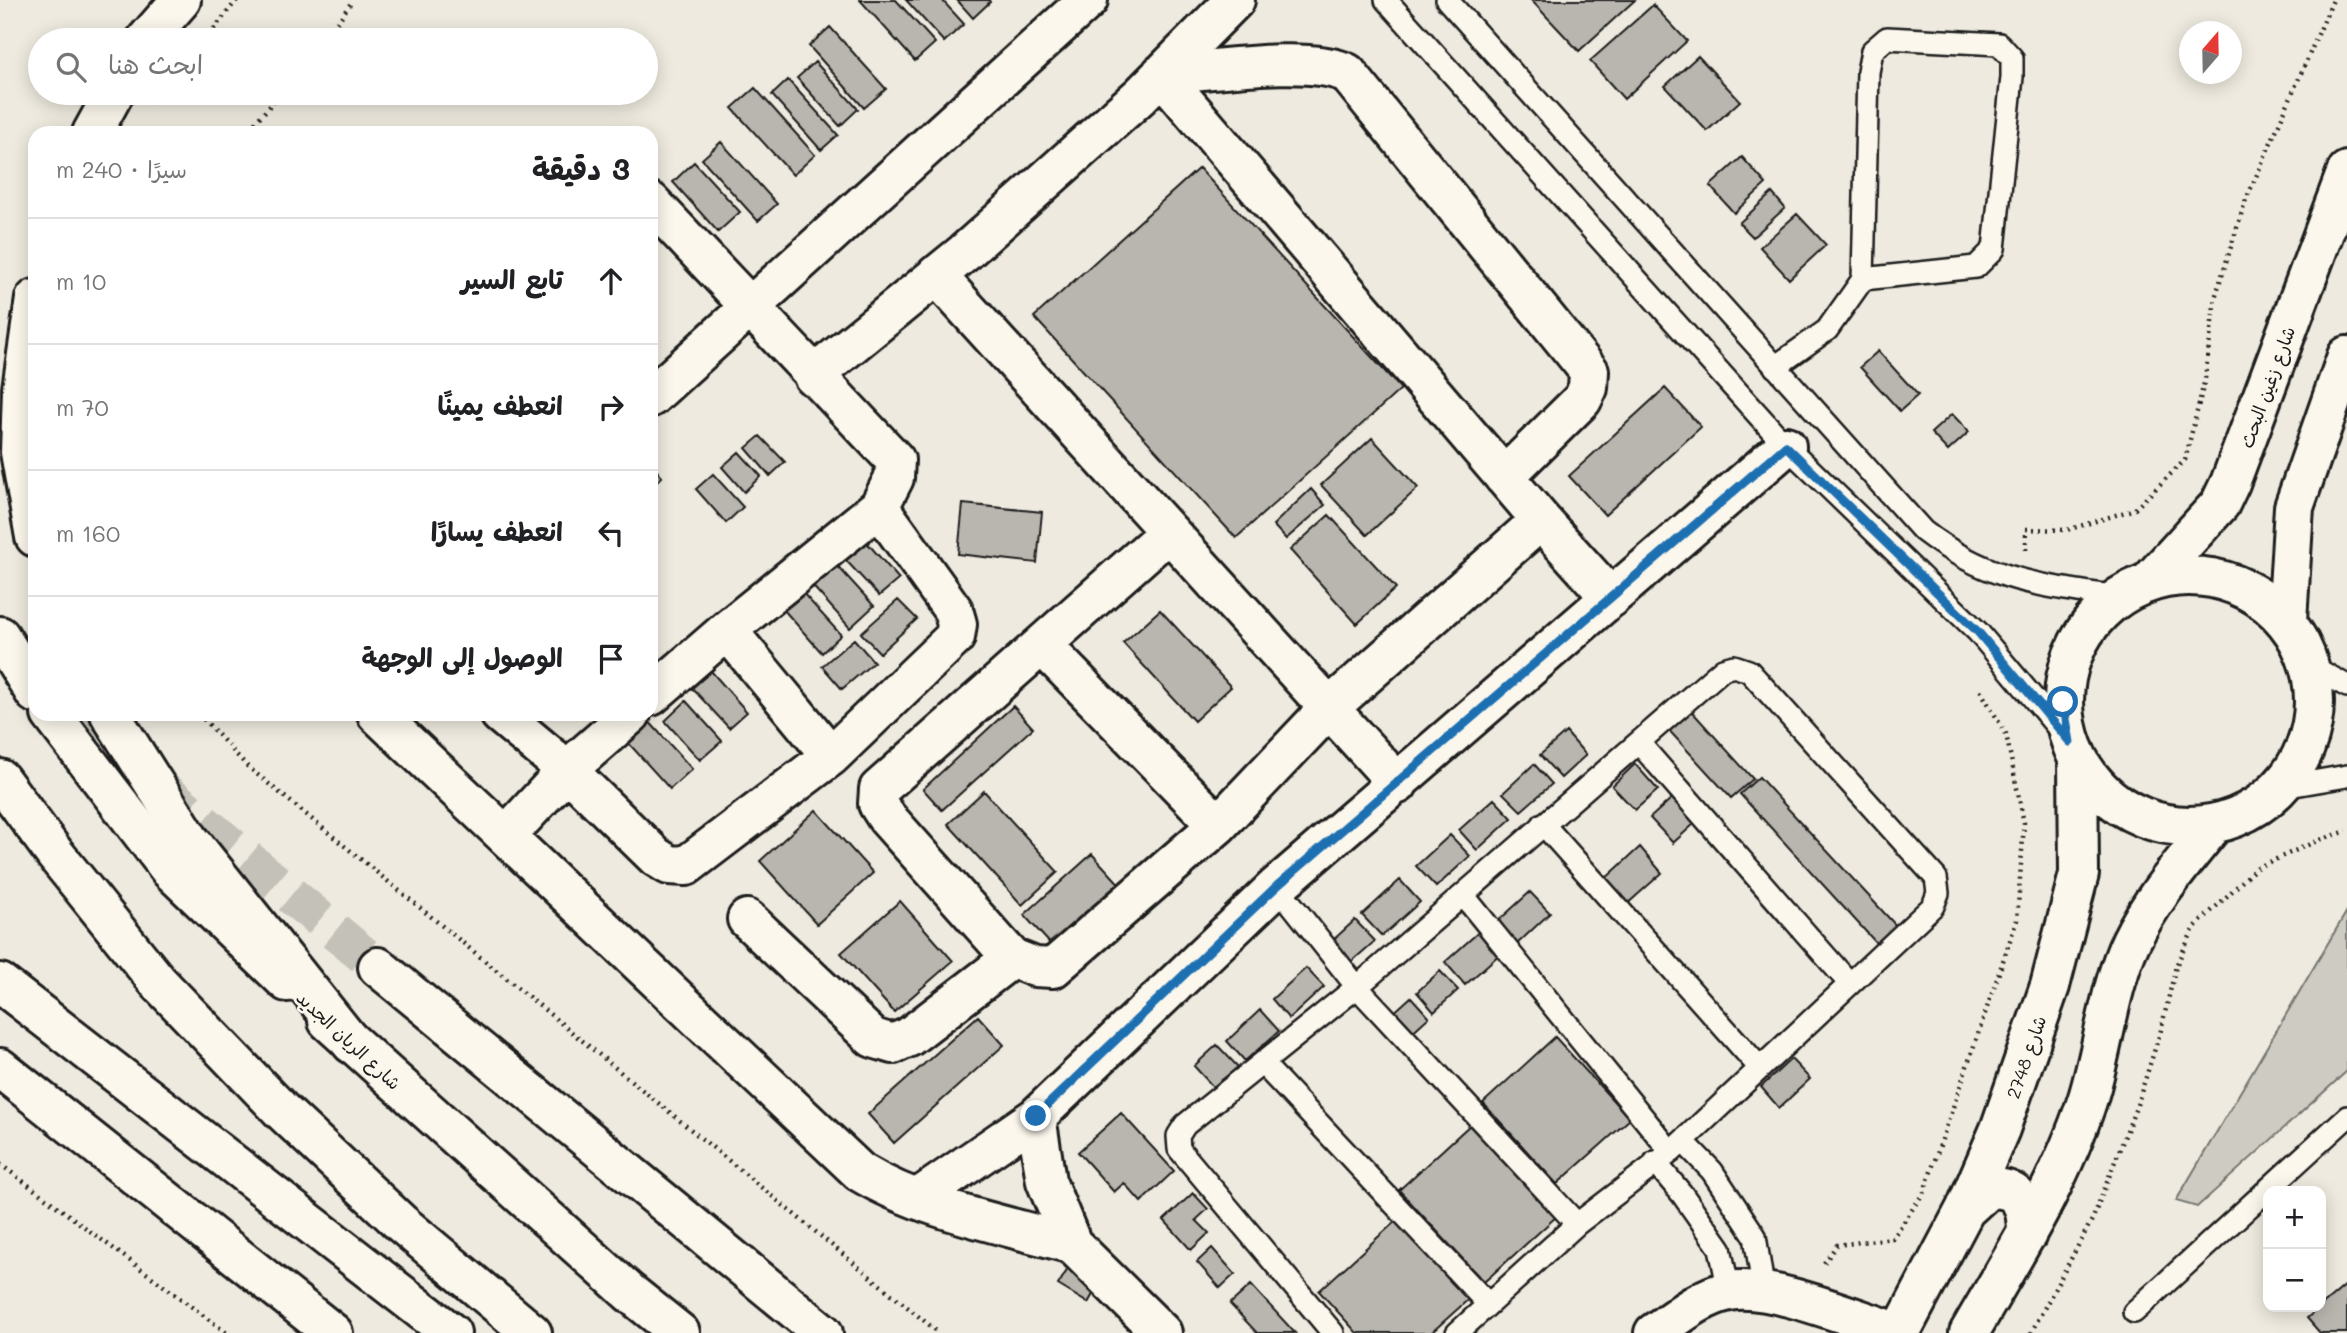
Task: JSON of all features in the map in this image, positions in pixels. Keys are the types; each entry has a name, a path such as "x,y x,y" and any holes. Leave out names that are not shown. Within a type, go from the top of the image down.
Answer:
{"main road":[{"path":"156,28 181,0"},
{"path":"658,391 1088,0"},
{"path":"813,376 936,275 1140,96 1235,0"},
{"path":"1161,74 1302,64 1330,65 1347,73 1589,371 1588,388 1582,400 1504,477"},
{"path":"1161,74 1504,477 1611,598"},
{"path":"96,126 107,105"},
{"name":"شارع زغين البحث","path":"2134,589 2220,504 2347,171"},
{"path":"658,209 895,460 894,478 879,507 727,630 658,690"},
{"path":"936,275 1398,784"},
{"path":"28,347 22,389 20,452 28,497"},
{"path":"2287,621 2294,508 2347,356"},
{"path":"917,1199 1036,1116 1277,886 1786,446"},
{"path":"508,721 567,770 656,857 670,865 686,866 831,755 955,637 957,624 953,610 879,507"},
{"path":"1169,532 879,789 878,804 887,818 1012,958 1035,967 1053,968 1217,825 1329,708 1541,520"},
{"path":"2200,575 2248,589 2287,621 2311,666 2316,709 2306,750 2283,787 2251,811 2214,824 2161,823 2113,800 2074,751 2063,702 2069,661 2088,625 2134,589 2200,575"},
{"path":"727,630 831,755"},
{"path":"0,636 28,681"},
{"path":"1042,645 1217,825"},
{"name":"شارع الريان الجديد","path":"56,721 170,870 352,1044 629,1292 680,1333"},
{"path":"114,721 190,839 352,1044"},
{"path":"384,721 844,1158 888,1189 1072,1244"},
{"path":"506,836 567,770 623,721"},
{"name":"شارع 2748","path":"1900,1333 1965,1210 2000,1129 2030,1048 2079,874 2074,751"},
{"path":"0,779 55,854 158,982 282,1111 401,1223 532,1333"},
{"path":"1969,1333 2059,1170 2087,1101 2130,944 2153,901 2214,824"},
{"path":"747,919 873,1038 893,1044 909,1037 1012,958"},
{"path":"378,967 823,1333"},
{"path":"0,983 451,1333"},
{"path":"0,1068 333,1333"},
{"path":"1036,1116 1046,1181 1072,1244 1162,1333"},
{"path":"1965,1210 1989,1189 2006,1190 2021,1197 2024,1203 2026,1234"},
{"path":"1654,1333 1690,1308 1764,1295 1900,1333"}],"lane":[{"path":"1386,0 1786,446 1978,632 2074,751"},
{"path":"1447,0 1923,531 1969,563 2025,583 2134,589"},
{"path":"1776,367 1827,330 1863,279 1868,72 1872,51 1887,38 1998,44 2012,58 2012,77 1994,249 1976,267 1863,279"},
{"path":"1333,1333 1179,1149 1178,1136 1185,1125 1357,988 1723,669 1734,666 1749,671 1936,878 1938,893 1933,906 1670,1152 1577,1224 1457,1333"},
{"path":"2311,666 2347,686"},
{"path":"1639,743 1850,984"},
{"path":"2283,787 2347,776"},
{"path":"1544,824 1760,1068"},
{"path":"1277,886 1357,988 1577,1224"},
{"path":"1464,896 1670,1152 1682,1194 1720,1248 1764,1295"},
{"path":"1264,1064 1488,1304"},
{"path":"2134,1312 2347,1117"},
{"path":"1670,1152 1712,1171 1755,1236 1764,1295"}],"path":[{"path":"215,28 237,0"},
{"path":"333,28 353,0"},
{"path":"2025,583 2026,529 2067,530 2135,509 2185,460 2206,379 2215,298 2245,202 2333,0"},
{"path":"251,126 271,105"},
{"path":"1764,1295 1837,1245 1893,1238 1924,1192 2017,920 2024,823 2006,734 1978,685"},
{"path":"205,721 247,766 939,1333"},
{"path":"2194,928 2256,868 2347,831"},
{"path":"0,1164 228,1333"}],"shaded area":[{"path":"2347,911 2347,1071 2197,1207 2176,1201"}],"building":[{"path":"860,0 896,0 935,43 915,61"},
{"path":"906,0 942,0 964,24 944,42"},
{"path":"957,0 989,0 990,2 973,18"},
{"path":"1531,0 1635,0 1579,51"},
{"path":"1653,5 1687,41 1624,99 1590,61"},
{"path":"830,27 886,89 864,108 809,46"},
{"path":"1698,56 1740,101 1707,131 1665,86"},
{"path":"815,62 858,109 840,126 797,78"},
{"path":"788,80 838,135 821,150 772,95"},
{"path":"755,88 815,155 793,175 732,108"},
{"path":"721,142 777,204 758,221 702,159"},
{"path":"1742,157 1766,184 1734,213 1710,186"},
{"path":"694,162 740,212 718,232 673,182"},
{"path":"1199,168 1401,389 1236,538 1034,317"},
{"path":"1772,193 1785,208 1753,237 1739,223"},
{"path":"1797,214 1826,245 1789,279 1760,247"},
{"path":"1878,351 1918,395 1900,411 1860,367"},
{"path":"1665,388 1701,427 1605,515 1569,476"},
{"path":"1952,414 1969,432 1948,451 1931,433"},
{"path":"760,436 785,462 770,476 746,448"},
{"path":"1372,438 1418,488 1367,535 1321,485"},
{"path":"739,452 761,476 744,492 722,467"},
{"path":"713,474 743,507 726,523 696,489"},
{"path":"1311,489 1325,505 1286,539 1273,525"},
{"path":"963,504 1042,512 1037,563 958,554"},
{"path":"1329,515 1396,588 1357,624 1290,550"},
{"path":"863,538 899,579 879,596 842,556"},
{"path":"834,562 874,606 850,628 810,583"},
{"path":"802,592 841,635 822,653 783,609"},
{"path":"898,600 917,619 880,653 861,633"},
{"path":"1160,610 1231,687 1194,721 1123,643"},
{"path":"854,639 874,662 842,689 822,666"},
{"path":"711,671 747,712 729,728 692,688"},
{"path":"686,701 722,741 700,760 665,721"},
{"path":"1013,706 1033,728 942,810 923,789"},
{"path":"1687,706 1753,779 1731,798 1665,726"},
{"path":"642,721 649,721 692,769 670,789 623,737"},
{"path":"1566,732 1586,755 1561,778 1540,755"},
{"path":"1534,764 1552,784 1521,811 1503,793"},
{"path":"1635,764 1658,790 1635,810 1612,786"},
{"path":"1759,777 1899,929 1879,946 1740,794"},
{"path":"984,791 1058,872 1022,905 948,824"},
{"path":"1672,798 1695,823 1673,843 1650,818"},
{"path":"1494,799 1512,818 1477,850 1459,830"},
{"path":"816,810 873,873 817,924 760,861"},
{"path":"1450,835 1470,856 1436,887 1416,866"},
{"path":"1640,847 1662,873 1626,905 1604,880"},
{"path":"1092,854 1123,888 1056,950 1024,915"},
{"path":"1400,880 1420,902 1382,936 1362,915"},
{"path":"1530,892 1550,913 1517,944 1497,922"},
{"path":"900,901 953,961 894,1012 841,953"},
{"path":"1355,920 1375,941 1351,962 1332,941"},
{"path":"1481,930 1502,952 1465,985 1445,962"},
{"path":"1306,968 1324,987 1289,1019 1272,999"},
{"path":"1440,971 1458,990 1434,1012 1417,992"},
{"path":"1411,997 1429,1017 1408,1036 1390,1016"},
{"path":"1260,1010 1279,1031 1245,1061 1227,1041"},
{"path":"978,1016 1004,1045 894,1143 868,1114"},
{"path":"1555,1037 1630,1119 1557,1184 1483,1103"},
{"path":"1217,1045 1238,1067 1214,1088 1194,1066"},
{"path":"1791,1059 1810,1079 1779,1108 1761,1087"},
{"path":"1121,1113 1174,1171 1141,1202 1124,1183 1114,1192 1078,1152"},
{"path":"1471,1124 1557,1216 1484,1282 1399,1190"},
{"path":"1193,1193 1208,1209 1196,1220 1209,1233 1191,1250 1164,1220"},
{"path":"1398,1219 1471,1297 1431,1333 1357,1333 1319,1291"},
{"path":"1212,1248 1235,1274 1220,1288 1197,1262"},
{"path":"1071,1264 1100,1282 1088,1303 1058,1285"},
{"path":"2347,1284 2347,1333 2320,1333 2307,1318 2314,1312 2326,1312 2326,1302"},
{"path":"1251,1285 1295,1333 1257,1333 1230,1304"}],"tunnel":[{"path":"79,721 378,967"}],"route":[{"path":"1036,1116 1277,886 1786,446 1978,632 2070,742 2063,702"}]}
